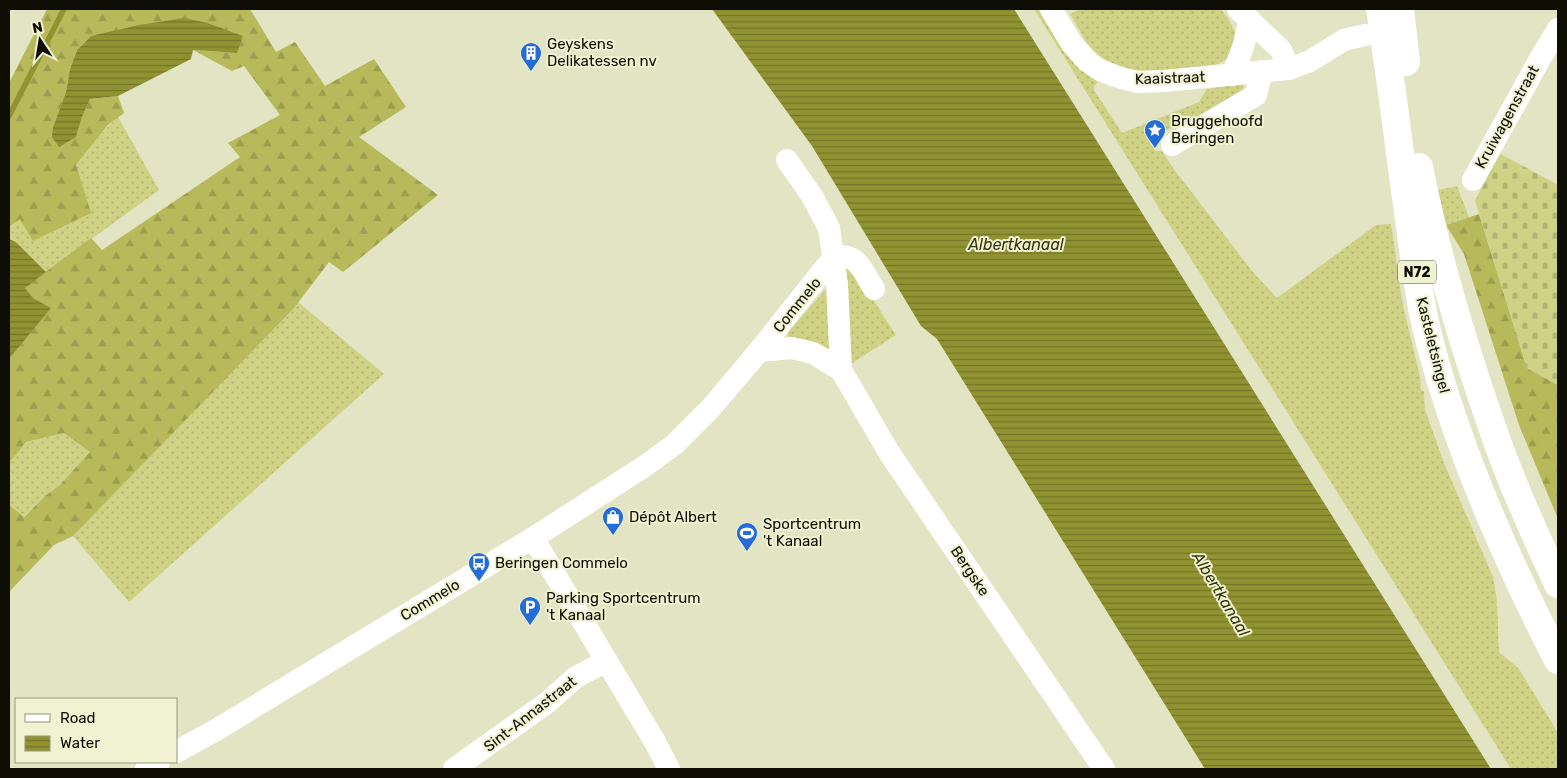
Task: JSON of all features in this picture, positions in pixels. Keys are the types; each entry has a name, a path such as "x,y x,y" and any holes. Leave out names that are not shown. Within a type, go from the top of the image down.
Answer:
{"main road":[{"name":"Kasteletsingel","path":"1380,9 1415,262 1427,329 1447,399 1470,465 1517,574 1558,660"},
{"name":"Kasteletsingel","path":"1400,9 1418,162 1430,225 1497,442 1530,523 1558,584"}],"street":[{"name":"Kaaistraat","path":"1051,9 1072,44 1087,61 1100,70 1136,82 1232,75 1289,68 1310,61 1344,40 1365,35"},
{"path":"1232,75 1247,37 1243,14"},
{"path":"1243,14 1281,50 1289,68"},
{"name":"Kruiwagenstraat","path":"1473,180 1558,29"},
{"path":"1172,145 1256,95 1262,72"},
{"path":"788,160 812,196 829,228 837,284 841,370"},
{"path":"833,258 843,255 854,258 874,289"},
{"name":"Commelo","path":"178,751 533,538 645,466 675,444 710,409 760,351 833,258"},
{"name":"Commelo","path":"760,351 792,348 814,352 841,370"},
{"name":"Bergske","path":"841,370 890,454 1104,769"},
{"path":"533,538 655,742 668,769"},
{"name":"Sint-Annastraat","path":"454,769 548,702 576,677 607,661"},
{"path":"146,769 157,763"}],"green space":[{"path":"47,9 250,9 276,52 295,42 325,86 374,59 406,107 359,137 438,195 343,272 329,262 294,308 73,536 54,545 9,592 9,505 24,517 46,495 60,485 90,452 64,433 26,442 9,463 9,359 50,308 33,298 24,288 91,238 102,250 240,157 228,143 280,115 244,66 232,71 193,50 236,53 243,36 208,23 91,36 77,50 70,69 66,92 53,127 76,137 90,99 118,96 124,113 108,125 76,165 91,213 33,241 20,219 9,227 9,83"},
{"path":"1034,9 1038,9 1072,61 1098,82 1094,86 1094,90 1122,133 1199,102 1207,89 1242,84 1244,87 1242,90 1189,121 1154,135 1157,142 1153,145 1155,151 1162,151 1252,271 1277,298 1376,225 1391,224 1402,301 1420,377 1421,390 1424,391 1425,410 1444,463 1493,577 1497,601 1499,652 1519,669 1558,733 1558,769 1511,769"},
{"path":"1080,9 1220,9 1231,24 1238,42 1230,57 1218,64 1166,73 1126,69 1104,61 1087,43 1070,14"},
{"path":"118,117 159,190 46,272 16,242 9,239 9,227 35,205 77,164 101,134"},
{"path":"1499,153 1558,185 1558,385 1527,368 1475,201"},
{"path":"1457,186 1469,217 1446,225 1438,190"},
{"path":"1479,214 1527,368 1558,385 1558,519 1519,425 1464,254 1446,225"},
{"path":"844,264 870,295 896,335 849,365"},
{"path":"828,289 831,349 814,343 792,340 788,336 788,332 825,290"},
{"path":"298,302 384,374 129,602 73,536"},
{"path":"64,433 91,452 60,485 46,495 23,517 9,505 9,463 25,442"}],"water":[{"name":"Albertkanaal","path":"712,9 1014,9 1491,769 1205,769 937,339 921,326 812,146"},
{"path":"184,18 208,23 243,36 237,53 193,50 191,59 118,96 90,99 76,137 59,147 52,137 53,127 66,92 70,69 77,50 91,36 139,25"},
{"path":"9,239 16,242 46,272 25,288 33,298 51,308 9,359"}],"waterway":[{"path":"9,116 64,9"}],"place":[{"name":"Geyskens Delikatessen nv","path":"531,72"},
{"name":"Bruggehoofd Beringen","path":"1155,149"},
{"name":"Dépôt Albert","path":"613,536"},
{"name":"Sportcentrum 't Kanaal","path":"747,552"},
{"name":"Beringen Commelo","path":"479,582"},
{"name":"Parking Sportcentrum 't Kanaal","path":"530,626"}]}
